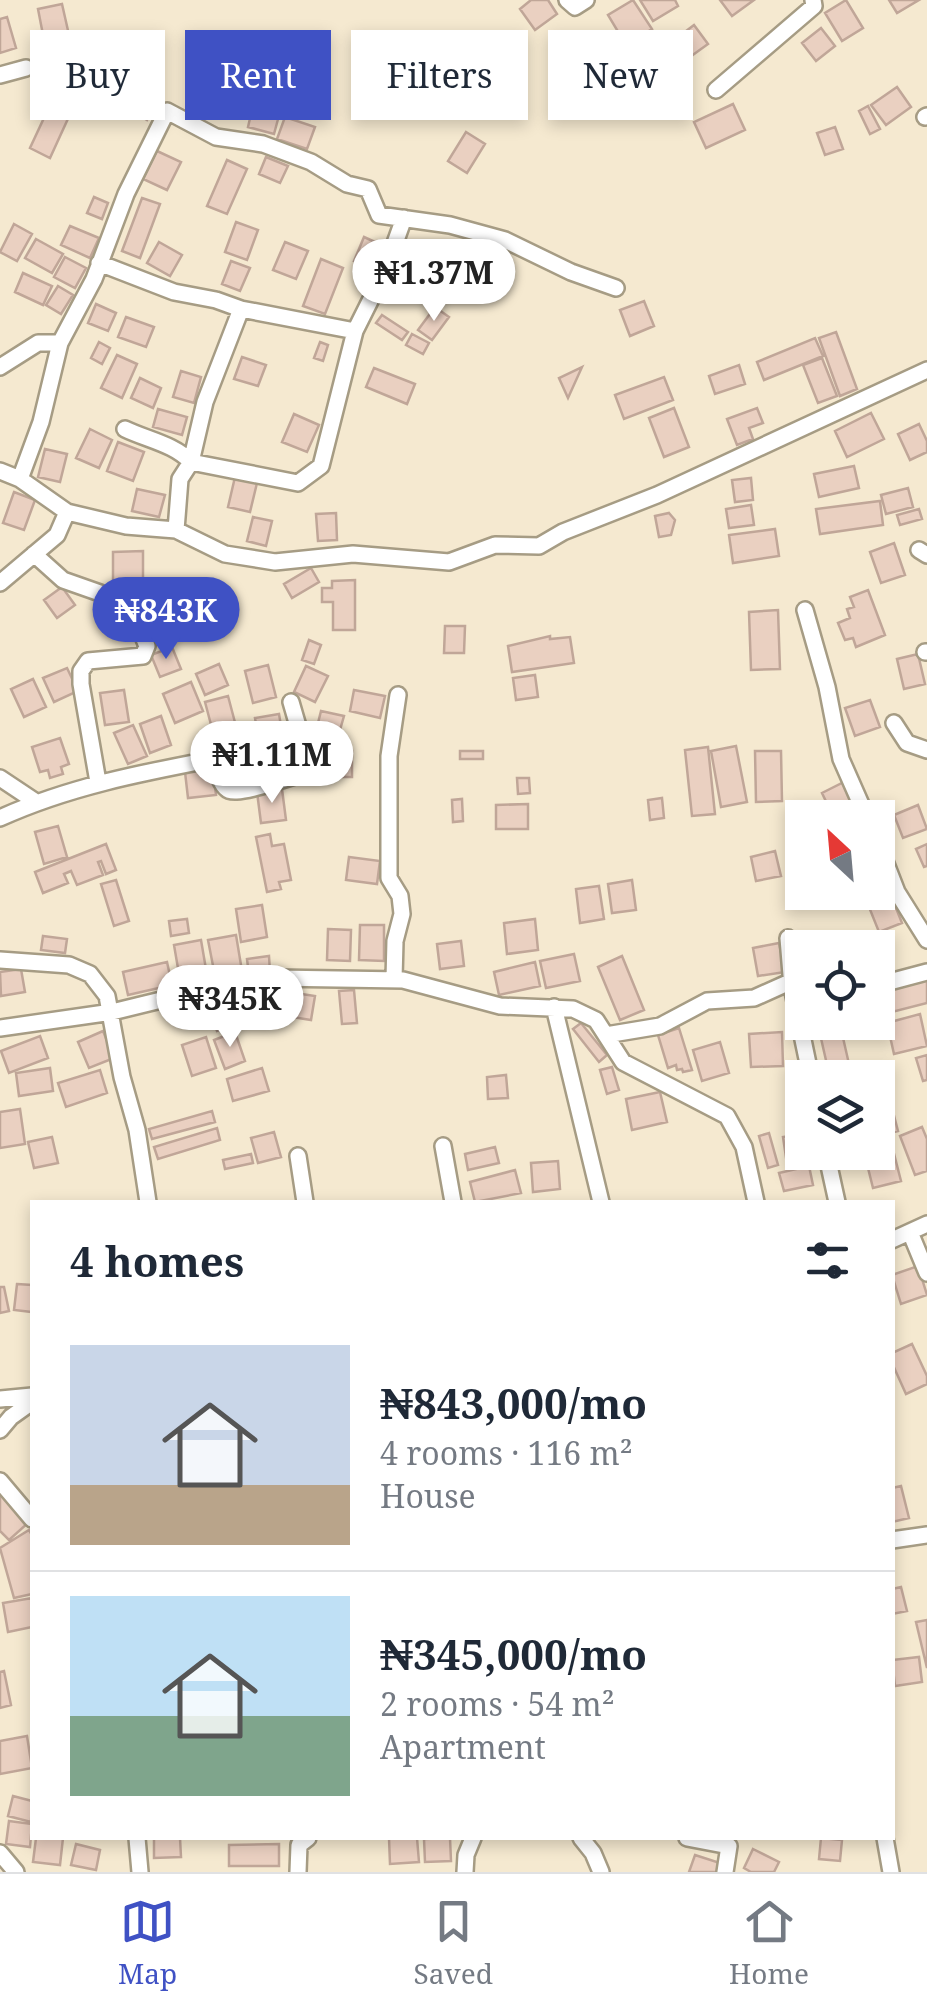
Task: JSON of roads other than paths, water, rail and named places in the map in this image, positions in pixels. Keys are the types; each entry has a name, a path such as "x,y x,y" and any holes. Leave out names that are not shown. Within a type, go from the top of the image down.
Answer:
{"street":[{"path":"567,0 575,7 586,0"},
{"path":"716,90 814,6 812,0"},
{"path":"0,75 26,68"},
{"path":"20,478 41,422 60,343 167,111 216,137 263,144 311,162 348,184 368,190 379,215 450,225 505,240 571,272 616,288"},
{"path":"125,429 152,442 178,448 192,462 298,483 308,476 320,466 355,331 404,218"},
{"path":"99,263 174,292 355,331"},
{"path":"176,530 180,478 192,462 205,402 240,309"},
{"path":"0,367 38,343 60,343"},
{"path":"0,471 20,478 67,512 126,526 176,530 224,554 275,562 353,554 449,562 496,545 539,546 927,370"},
{"path":"0,582 56,535 67,512"},
{"path":"34,554 63,580 100,593 142,634 147,646 143,656 88,661 81,670 98,782"},
{"path":"805,610 841,759 859,800"},
{"path":"394,979 395,941 402,914 400,896 389,878 389,756 398,695"},
{"path":"0,818 98,782 214,760 223,785 237,794 280,778 311,772 292,702"},
{"path":"894,723 906,743 927,750"},
{"path":"0,778 36,802"},
{"path":"895,887 927,940"},
{"path":"0,960 69,965 90,974 108,996 148,1200"},
{"path":"895,980 927,972"},
{"path":"0,1028 112,1012 274,978 394,979 500,1006 572,1009 596,1020 624,1062 728,1116 744,1147 756,1200"},
{"path":"606,1035 660,1026 707,1001 754,998 785,988"},
{"path":"554,1006 601,1200"},
{"path":"443,1146 453,1200"},
{"path":"298,1156 306,1200"},
{"path":"830,1170 836,1200"},
{"path":"895,1239 927,1224"},
{"path":"910,1232 927,1273"},
{"path":"0,1399 30,1399"},
{"path":"0,1430 30,1401"},
{"path":"0,1481 30,1517"},
{"path":"895,1540 927,1536"},
{"path":"137,1840 140,1872"},
{"path":"298,1872 299,1845 305,1840"},
{"path":"466,1872 466,1855 472,1840"},
{"path":"583,1840 601,1872"},
{"path":"885,1840 891,1872"},
{"path":"725,1872 729,1842"},
{"path":"0,1853 16,1872"}]}
